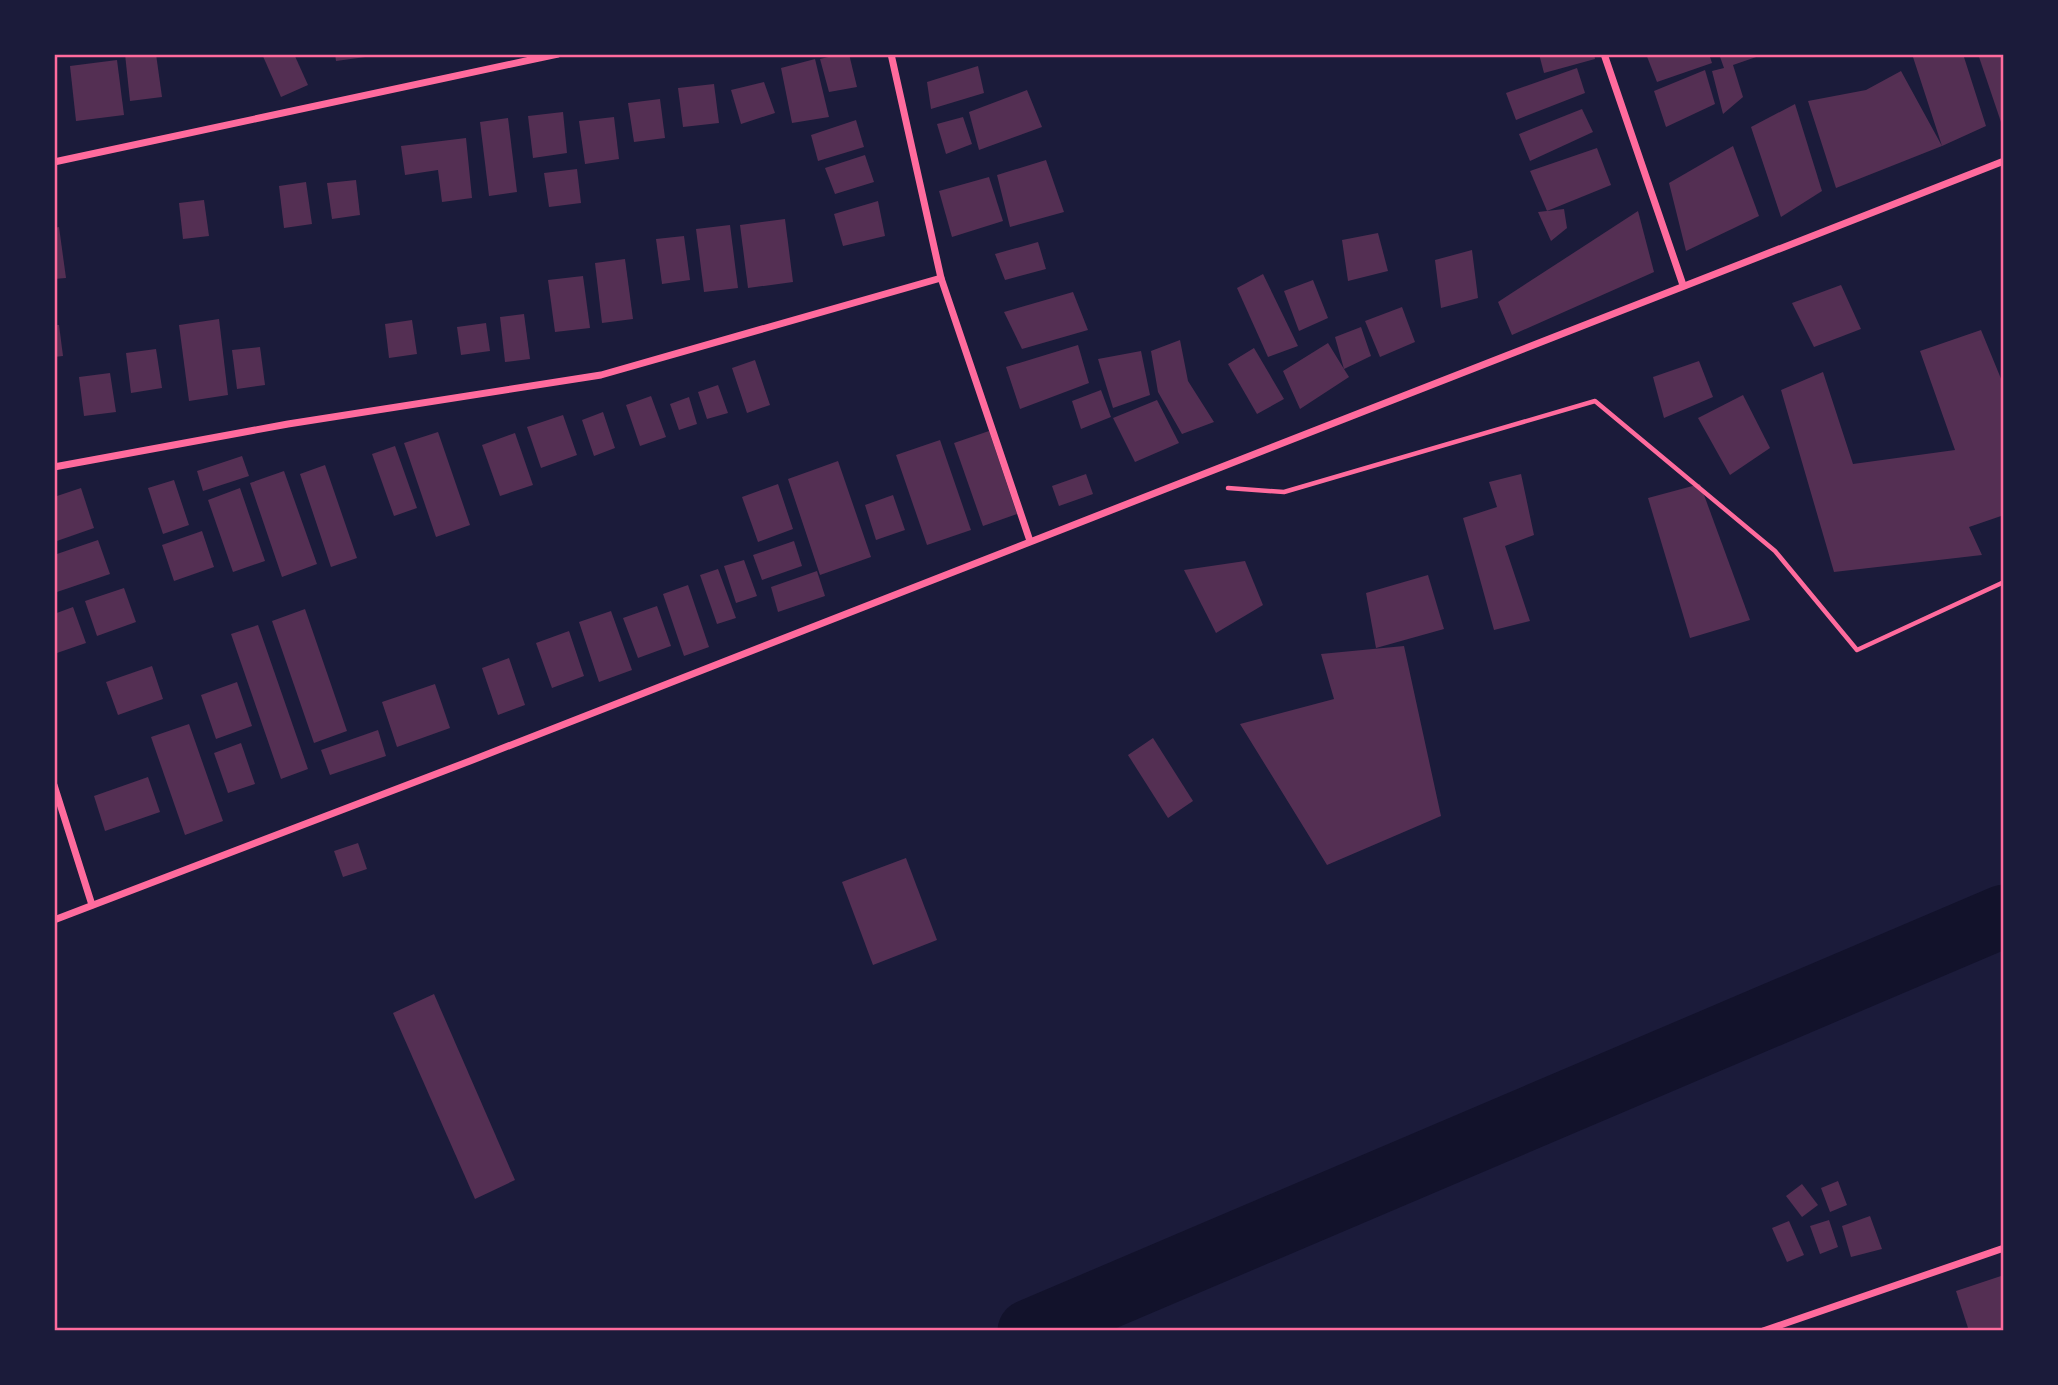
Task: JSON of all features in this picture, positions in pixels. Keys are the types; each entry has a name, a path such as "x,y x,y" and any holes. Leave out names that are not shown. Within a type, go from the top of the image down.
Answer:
{"street":[{"path":"54,162 558,54"},
{"path":"891,54 941,278 1030,541"},
{"path":"1604,54 1683,285"},
{"path":"54,920 482,756 2004,161"},
{"path":"54,467 288,424 601,375 941,278"},
{"path":"54,785 92,905"},
{"path":"1763,1331 2004,1248"}],"path":[{"path":"1215,487 1284,492 1595,401 1775,551 1857,650 2004,582"}],"building":[{"path":"125,54 156,54 162,97 130,101"},
{"path":"262,54 294,54 308,85 281,97"},
{"path":"335,54 373,54 373,56 336,61"},
{"path":"849,54 857,87 829,92 820,59"},
{"path":"1539,54 1594,54 1595,59 1544,73"},
{"path":"1646,54 1709,54 1712,63 1657,82"},
{"path":"1719,54 1762,55 1733,65 1743,97 1723,114 1712,71 1724,68"},
{"path":"1912,54 1963,54 1986,126 1942,146"},
{"path":"1978,54 2004,54 2004,128 2003,128"},
{"path":"815,59 829,117 792,123 781,68"},
{"path":"117,60 124,115 76,121 70,66"},
{"path":"978,66 984,93 931,109 927,82"},
{"path":"1577,68 1585,93 1516,120 1506,93"},
{"path":"1705,70 1715,104 1666,127 1654,91"},
{"path":"1901,71 1942,146 1836,188 1808,101 1866,90"},
{"path":"764,82 775,113 741,124 731,90"},
{"path":"714,84 719,123 683,127 678,88"},
{"path":"1027,90 1042,127 979,150 969,112"},
{"path":"660,99 665,138 634,142 628,103"},
{"path":"1795,104 1822,191 1781,217 1751,127"},
{"path":"1582,109 1593,132 1530,161 1519,134"},
{"path":"563,112 567,153 533,158 528,116"},
{"path":"614,117 619,159 585,164 579,121"},
{"path":"963,117 972,144 946,154 937,124"},
{"path":"508,118 517,192 489,196 480,122"},
{"path":"856,120 864,147 818,161 811,135"},
{"path":"466,138 472,198 442,202 438,170 405,175 401,146"},
{"path":"1733,146 1759,216 1686,251 1669,183"},
{"path":"1597,148 1611,185 1547,211 1530,171"},
{"path":"865,155 874,182 835,194 825,168"},
{"path":"1046,160 1064,212 1010,227 997,175"},
{"path":"577,169 581,203 549,207 544,173"},
{"path":"989,177 1003,221 952,237 939,191"},
{"path":"356,180 360,215 332,219 327,183"},
{"path":"306,182 312,224 284,228 279,186"},
{"path":"204,200 209,236 183,239 179,203"},
{"path":"878,201 885,236 843,246 834,214"},
{"path":"1564,209 1567,228 1551,241 1538,212"},
{"path":"1638,211 1654,272 1512,335 1498,302"},
{"path":"785,219 793,282 748,288 740,225"},
{"path":"730,225 738,288 704,292 696,229"},
{"path":"59,227 66,278 54,279 54,228"},
{"path":"1378,233 1388,271 1348,281 1342,240"},
{"path":"684,236 690,280 662,284 656,239"},
{"path":"1038,242 1046,269 1005,280 995,254"},
{"path":"1472,250 1478,298 1441,308 1435,260"},
{"path":"625,259 633,319 602,323 595,263"},
{"path":"1263,274 1298,346 1268,357 1237,288"},
{"path":"583,276 590,328 555,332 548,280"},
{"path":"1313,280 1328,318 1299,331 1284,291"},
{"path":"1841,285 1861,329 1814,347 1792,303"},
{"path":"1073,292 1088,330 1022,349 1004,312"},
{"path":"1402,307 1415,342 1380,357 1365,321"},
{"path":"524,314 530,359 505,362 500,317"},
{"path":"219,319 228,395 189,401 179,325"},
{"path":"412,320 417,354 389,358 385,324"},
{"path":"486,323 490,351 461,355 457,327"},
{"path":"54,325 59,325 63,356 54,357"},
{"path":"1361,327 1371,356 1344,369 1335,337"},
{"path":"1981,330 2004,386 2004,515 1969,527 1982,555 1834,572 1781,390 1823,372 1853,464 1955,450 1920,351"},
{"path":"1180,340 1188,381 1214,422 1182,434 1158,392 1151,351"},
{"path":"1328,343 1349,377 1300,409 1283,371"},
{"path":"1078,345 1089,383 1020,409 1006,367"},
{"path":"260,347 265,385 237,389 232,350"},
{"path":"1254,348 1284,399 1257,414 1228,364"},
{"path":"156,349 162,388 131,393 126,353"},
{"path":"1141,351 1150,395 1113,408 1098,359"},
{"path":"755,360 770,405 747,413 732,368"},
{"path":"1699,361 1713,397 1664,418 1653,377"},
{"path":"110,373 116,412 84,416 79,377"},
{"path":"718,385 728,413 707,419 698,392"},
{"path":"1101,390 1111,417 1081,429 1072,401"},
{"path":"1743,395 1770,448 1730,475 1698,418"},
{"path":"651,396 666,437 640,446 626,405"},
{"path":"689,397 697,424 679,430 670,404"},
{"path":"1157,400 1179,443 1135,462 1113,418"},
{"path":"603,412 615,448 594,456 582,420"},
{"path":"563,415 577,455 541,468 527,427"},
{"path":"989,431 1017,514 983,526 954,443"},
{"path":"438,432 470,525 436,537 404,443"},
{"path":"515,433 533,485 500,496 482,445"},
{"path":"940,440 971,530 927,545 896,455"},
{"path":"395,446 417,508 394,516 372,454"},
{"path":"242,456 249,476 203,491 197,471"},
{"path":"838,461 871,557 820,575 788,479"},
{"path":"325,465 357,558 331,567 300,474"},
{"path":"284,471 317,564 282,577 250,483"},
{"path":"1086,474 1093,494 1059,506 1052,486"},
{"path":"1521,474 1534,535 1505,546 1530,621 1494,630 1463,518 1497,507 1489,482"},
{"path":"174,480 189,525 163,534 148,488"},
{"path":"778,484 793,529 758,542 742,497"},
{"path":"1700,484 1750,620 1690,638 1648,498"},
{"path":"81,488 94,528 54,542 54,497"},
{"path":"240,488 265,561 233,572 208,500"},
{"path":"893,495 905,530 876,540 865,505"},
{"path":"202,531 214,567 174,581 162,545"},
{"path":"98,540 110,574 54,593 54,555"},
{"path":"794,541 802,566 762,580 753,555"},
{"path":"744,560 757,596 736,603 724,566"},
{"path":"1245,561 1263,605 1216,633 1184,570"},
{"path":"718,569 736,618 717,624 700,575"},
{"path":"817,571 825,596 778,612 771,587"},
{"path":"1428,575 1444,629 1376,648 1366,593"},
{"path":"688,585 709,647 684,656 663,594"},
{"path":"124,588 136,622 97,636 85,601"},
{"path":"657,606 671,646 638,658 623,618"},
{"path":"73,607 86,643 54,654 54,614"},
{"path":"305,609 347,731 314,743 272,621"},
{"path":"611,611 632,670 599,682 579,622"},
{"path":"258,625 308,769 281,779 231,634"},
{"path":"569,631 584,676 552,688 536,643"},
{"path":"1404,646 1441,816 1327,865 1240,724 1334,699 1321,654"},
{"path":"509,658 525,705 498,715 482,668"},
{"path":"152,666 163,699 118,715 106,682"},
{"path":"237,682 252,726 216,739 201,695"},
{"path":"435,684 450,728 397,747 382,702"},
{"path":"189,724 223,821 185,835 151,737"},
{"path":"378,730 386,756 330,775 321,750"},
{"path":"1153,738 1193,801 1168,818 1128,755"},
{"path":"241,743 255,784 228,793 214,753"},
{"path":"148,777 160,812 105,831 94,796"},
{"path":"358,843 367,869 343,877 334,851"},
{"path":"906,858 937,940 873,965 842,882"},
{"path":"434,994 515,1180 475,1199 393,1013"},
{"path":"1838,1181 1847,1205 1830,1212 1821,1188"},
{"path":"1802,1184 1818,1205 1802,1217 1786,1196"},
{"path":"1870,1216 1882,1249 1851,1257 1842,1226"},
{"path":"1829,1220 1838,1247 1820,1254 1810,1226"},
{"path":"1789,1221 1804,1255 1787,1262 1772,1228"},
{"path":"2004,1275 2004,1331 1969,1331 1956,1291"}],"waterway":[{"path":"1029,1331 2004,916"}]}
